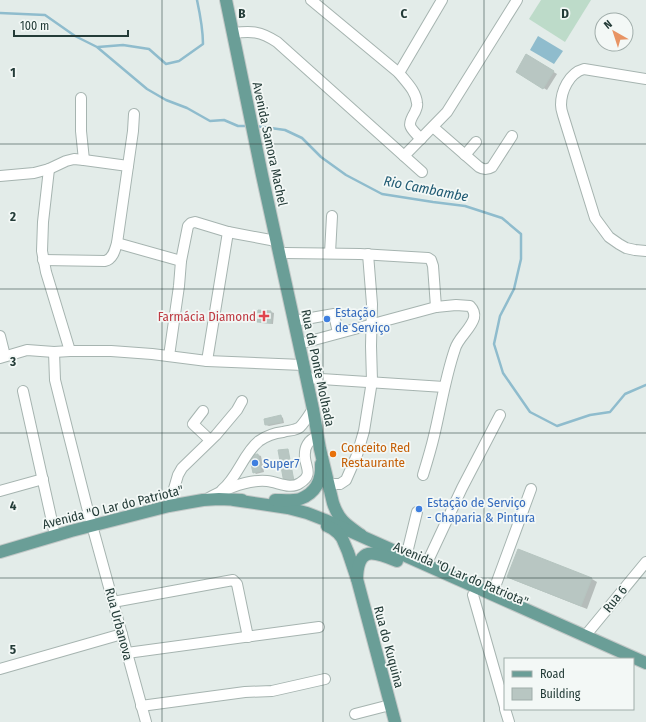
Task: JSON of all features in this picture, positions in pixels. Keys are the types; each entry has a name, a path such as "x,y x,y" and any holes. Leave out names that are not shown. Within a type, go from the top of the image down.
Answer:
{"main road":[{"name":"Avenida Samora Machel","path":"226,0 288,292"},
{"name":"Rua da Ponte Molhada","path":"288,292 320,449"},
{"name":"Avenida \"O Lar do Patriota\"","path":"0,552 168,506 219,499 300,499 314,490 321,479 320,449"},
{"path":"320,449 335,510 341,520 361,536"},
{"name":"Avenida \"O Lar do Patriota\"","path":"234,500 288,508 325,520 646,663"},
{"name":"Avenida \"O Lar do Patriota\"","path":"288,508 333,529 338,533 345,545 357,579"},
{"name":"Avenida \"O Lar do Patriota\"","path":"357,579 358,565 362,558 368,554 382,555 620,658"},
{"name":"Rua do Kuquina","path":"357,579 395,722"},
{"path":"634,664 646,670"}],"street":[{"path":"311,0 322,4 399,73 415,95 417,108 409,125 421,139"},
{"path":"399,73 442,0"},
{"path":"404,156 447,112 517,0"},
{"path":"233,33 252,31 262,34 277,42 422,172"},
{"path":"646,79 584,69 578,70 566,84 561,106 595,218 609,237 619,244 626,248 646,251"},
{"path":"81,98 81,131 84,160"},
{"path":"43,260 108,260 111,258 117,243 133,131 134,114"},
{"path":"433,127 482,169 489,169 492,167 512,136"},
{"path":"465,155 476,142"},
{"path":"0,176 34,173 74,159 128,166"},
{"path":"49,169 43,222 43,260 70,351"},
{"path":"330,253 332,216"},
{"path":"169,356 180,262 188,226 194,222 228,232 276,241"},
{"path":"207,361 228,232"},
{"path":"117,243 180,262"},
{"path":"285,253 368,254 428,258 431,260 433,266 436,307"},
{"path":"329,484 340,484 346,480 357,455 364,431 372,382 372,304 368,254"},
{"path":"299,344 436,307 470,306 473,310 474,317 455,348 444,387 434,437 423,475"},
{"path":"294,321 334,314 338,333"},
{"path":"0,336 3,357 27,350 54,352 111,351 207,361 303,365"},
{"name":"Rua Urbanova","path":"54,352 55,380 92,526 146,722"},
{"path":"306,378 444,387"},
{"path":"23,391 56,536"},
{"path":"168,506 178,475 182,468 237,410 242,401"},
{"path":"222,491 229,485 250,449 260,440 271,435 300,428 313,409"},
{"path":"203,411 193,424 210,440"},
{"path":"426,565 462,488 500,415"},
{"path":"203,500 222,491 254,481 269,481 288,486 300,483 306,477 308,469 305,458 308,442 318,437"},
{"path":"0,491 44,480"},
{"path":"492,595 531,489"},
{"path":"406,556 417,512"},
{"name":"Rua 6","path":"585,636 642,572 646,562"},
{"path":"113,602 233,580 237,584 248,637"},
{"path":"473,595 501,679 504,701"},
{"path":"127,653 319,627"},
{"path":"0,669 122,634"},
{"path":"141,706 245,692 272,691 325,679"},
{"path":"355,714 390,705"},
{"path":"506,710 509,722"}],"green space":[{"path":"541,0 591,0 565,42 529,19"}],"water":[{"path":"538,36 563,51 554,64 530,50"}],"building":[{"path":"526,54 554,71 543,89 516,72"},
{"name":"Farmácia Diamond","path":"258,310 271,311 271,323 257,322"},
{"path":"281,415 282,422 265,425 264,419"},
{"path":"288,449 294,481 284,483 278,450"},
{"name":"Super7","path":"258,454 261,471 253,473 249,455"},
{"path":"518,549 592,578 581,606 507,577"}],"waterway":[{"path":"98,47 123,45 149,49 166,64 179,61 203,44 202,27 197,0"},
{"name":"Rio Cambambe","path":"0,13 45,15 75,36 97,47 147,89 166,100 187,108 210,121 224,120 238,126 249,126"},
{"name":"Rio Cambambe","path":"256,126 285,130 302,138 321,157 346,175 382,194 465,206 502,218 521,234 521,259 514,289 500,316 494,344 503,373 530,412 557,426 590,415 610,412 625,394 646,385"}],"place":[{"name":"Farmácia Diamond","path":"264,316"},
{"name":"Estação de Serviço","path":"327,319"},
{"name":"Conceito Red Restaurante","path":"333,454"},
{"name":"Super7","path":"255,463"},
{"name":"Estação de Serviço - Chaparia & Pintura","path":"419,509"}]}
